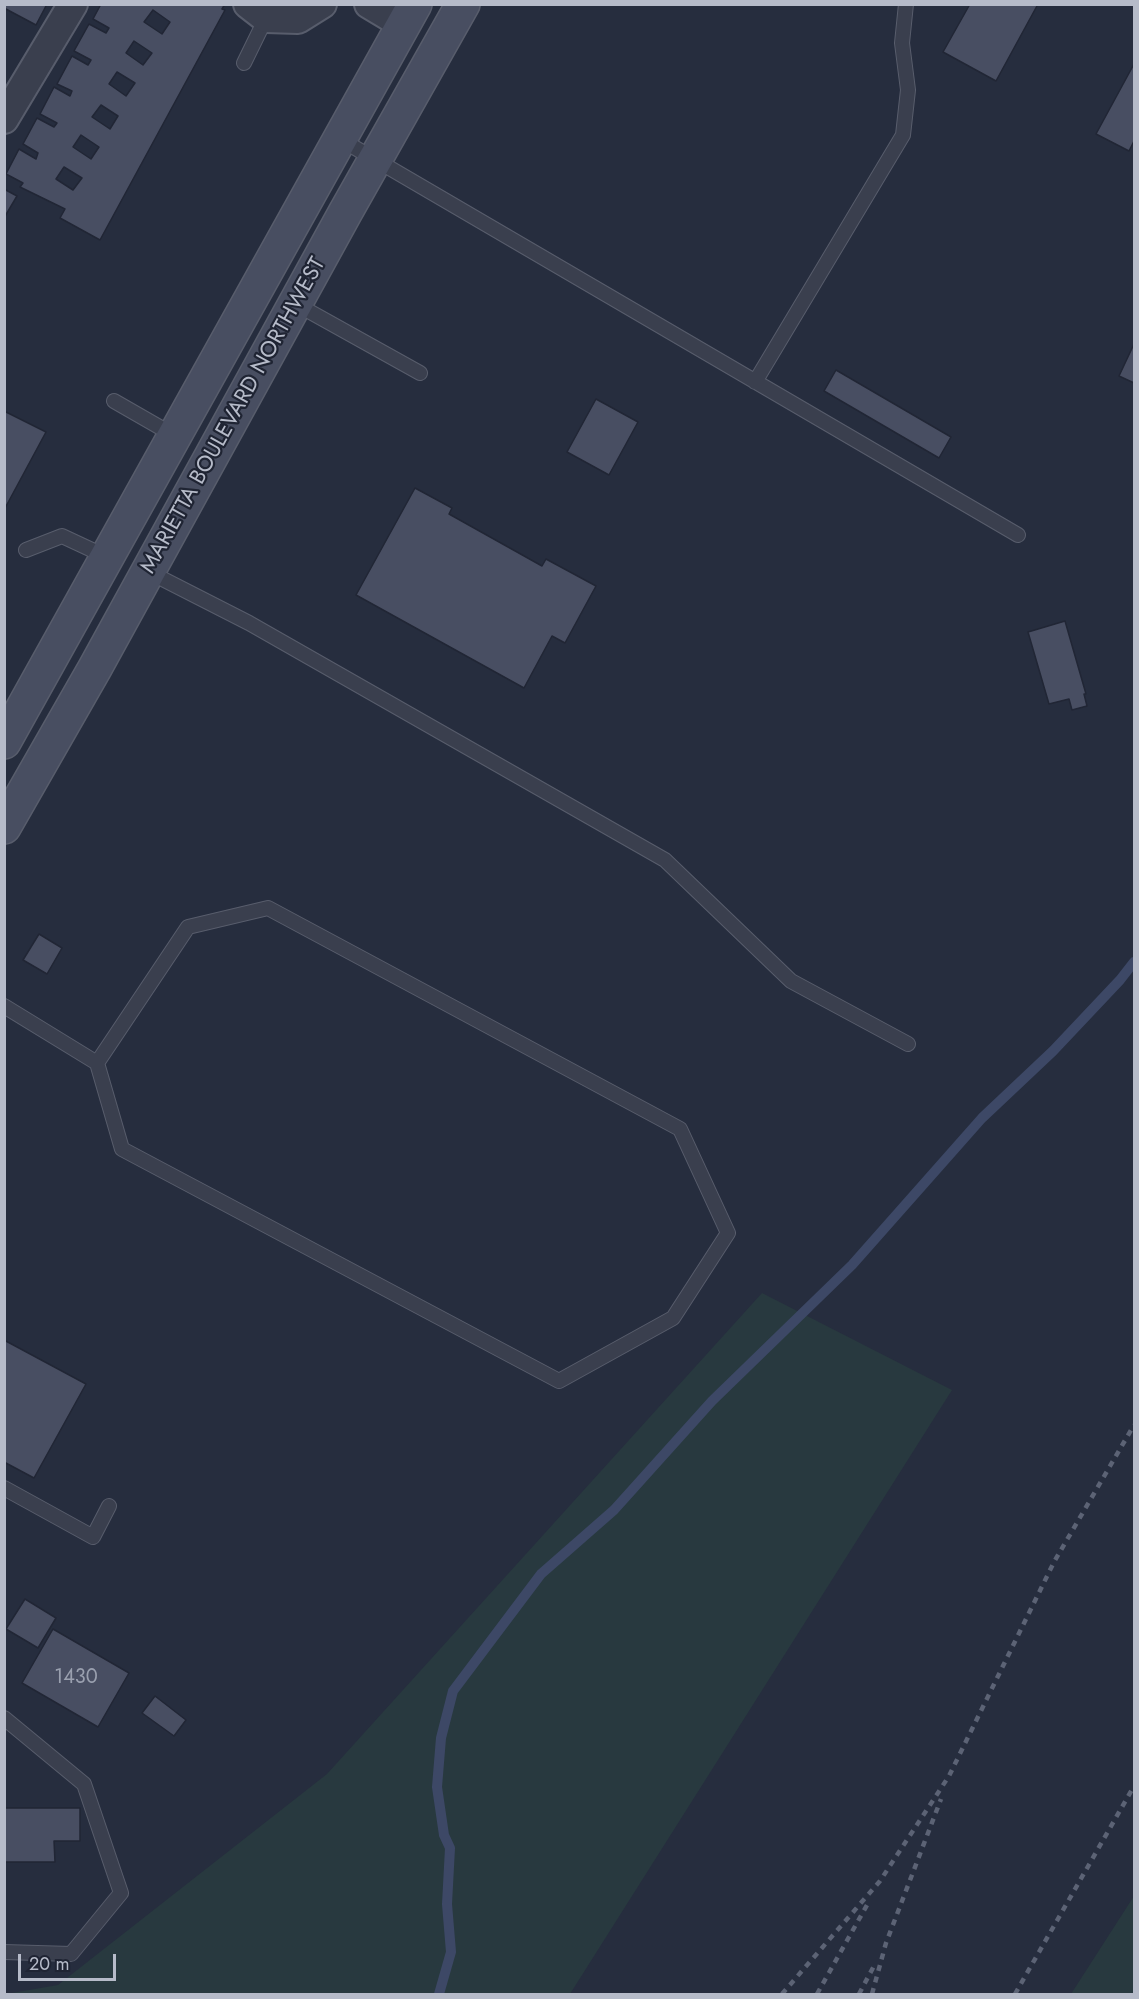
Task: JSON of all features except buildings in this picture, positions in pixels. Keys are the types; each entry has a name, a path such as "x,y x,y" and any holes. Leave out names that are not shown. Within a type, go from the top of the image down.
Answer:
{"main road":[{"name":"MARIETTA BOULEVARD NORTHWEST","path":"4,827 149,572 463,4"},
{"path":"4,742 410,15"}],"street":[{"path":"4,119 73,4"},
{"path":"257,11 298,20 322,4"},
{"path":"369,4 410,15"}],"lane":[{"path":"755,382 903,135 908,90 902,43 906,4"},
{"path":"244,63 257,11"},
{"path":"340,140 1018,535"},
{"path":"296,304 420,373"},
{"path":"114,401 175,436"},
{"path":"26,550 62,536 107,557"},
{"path":"149,572 249,623 666,860 791,981 908,1044"},
{"path":"4,1006 97,1064 122,1149 559,1381 673,1318 728,1233 680,1129 268,908 188,927 97,1064"},
{"path":"4,1488 93,1537 109,1506"},
{"path":"4,1718 84,1784 121,1893 71,1954 4,1952"}],"shaded area":[{"path":"762,1293 952,1390 570,1994 6,1994 58,1985 327,1774"},
{"path":"1134,1896 1134,1994 1071,1994"}],"waterway":[{"path":"439,1994 451,1952 447,1904 450,1848 444,1835 437,1787 441,1738 453,1691 541,1574 614,1510 712,1401 852,1265 982,1118 1053,1051 1134,962"}],"railway":[{"path":"782,1994 880,1881 949,1776 1054,1562 1134,1425"},
{"path":"1015,1994 1134,1786"},
{"path":"872,1994 886,1943 941,1799"},
{"path":"817,1994 867,1905"},
{"path":"859,1994 875,1964"}]}
